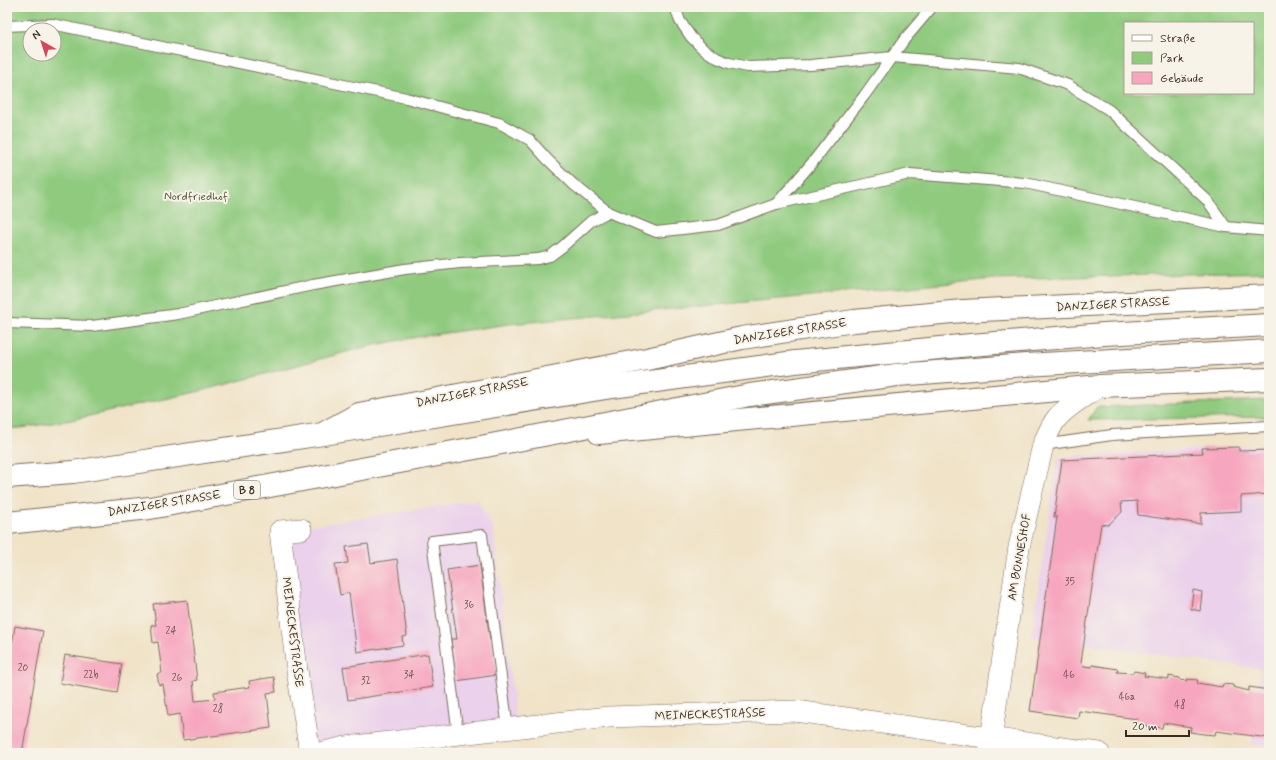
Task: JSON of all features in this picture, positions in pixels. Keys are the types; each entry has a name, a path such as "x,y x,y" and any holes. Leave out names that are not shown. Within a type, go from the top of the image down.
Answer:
{"main road":[{"name":"DANZIGER STRASSE","path":"323,434 360,414 647,359 742,338 854,321 963,311 1269,296"},
{"name":"DANZIGER STRASSE","path":"7,477 73,472 323,434 612,387 795,362 1096,334 1269,325"},
{"name":"DANZIGER STRASSE","path":"7,523 150,508 486,446 750,394 897,375 1026,365 1269,351"},
{"name":"DANZIGER STRASSE","path":"486,446 630,429 1100,386 1269,379"}],"street":[{"name":"AM BONNESHOF","path":"990,745 1019,547 1043,445 1049,431 1058,417 1068,408 1100,386"},
{"name":"MEINECKESTRASSE","path":"301,529 280,532 297,670 310,753"},
{"name":"MEINECKESTRASSE","path":"320,753 346,747 609,717 795,711 990,745 1099,753"}],"lane":[{"path":"675,7 680,21 703,49 717,58 729,63 748,67 811,66 892,57 1019,68 1068,85 1110,110 1207,200 1226,227"},
{"path":"776,204 812,164 864,96 904,40 932,7"},
{"path":"7,26 52,24 406,98 499,123 530,140 573,184 608,212 656,232 718,225 776,204 910,174 1025,183 1226,227 1269,231"},
{"path":"7,323 92,326 178,314 313,286 405,269 460,263 538,260 550,256 562,248 591,221 608,212"},
{"path":"1043,445 1112,435 1269,426"},
{"path":"458,734 432,541 482,534 508,729"}],"shaded area":[{"path":"1269,445 1269,746 1252,745 1261,669 1031,637 1058,457"},
{"path":"477,500 493,528 518,739 316,753 276,531"}],"green space":[{"name":"Nordfriedhof","path":"7,7 1269,7 1269,272 995,279 509,324 418,337 369,346 205,390 71,420 7,429"},
{"path":"1269,400 1269,417 1088,420 1097,407"}],"building":[{"path":"1239,447 1239,451 1269,450 1269,494 1241,496 1241,511 1201,513 1201,524 1138,515 1137,501 1121,502 1122,512 1108,525 1101,524 1081,663 1084,666 1092,667 1092,665 1118,669 1117,672 1133,673 1134,671 1145,673 1144,676 1169,679 1169,676 1187,681 1187,679 1198,680 1197,683 1222,687 1223,684 1233,685 1233,687 1249,691 1249,687 1269,690 1269,738 1216,731 1215,735 1203,734 1190,732 1191,727 1163,723 1162,728 1137,724 1138,719 1079,711 1078,718 1030,711 1057,517 1054,517 1062,460 1203,453 1202,448"},
{"path":"368,544 371,563 397,559 407,636 402,637 403,645 357,652 349,593 340,595 335,564 348,563 346,547"},
{"path":"480,565 490,640 492,640 497,675 456,681 451,639 457,639 447,570"},
{"path":"1193,590 1202,592 1200,611 1191,609"},
{"path":"187,600 197,680 193,681 195,701 215,699 214,692 250,687 249,681 274,677 276,692 267,693 271,728 183,740 180,714 168,716 163,684 159,685 157,674 162,673 158,642 153,643 151,625 156,625 153,604"},
{"path":"15,626 43,631 22,753 7,753 7,676"},
{"path":"428,654 433,687 348,700 343,667"},
{"path":"65,655 122,664 117,693 60,683"}]}
